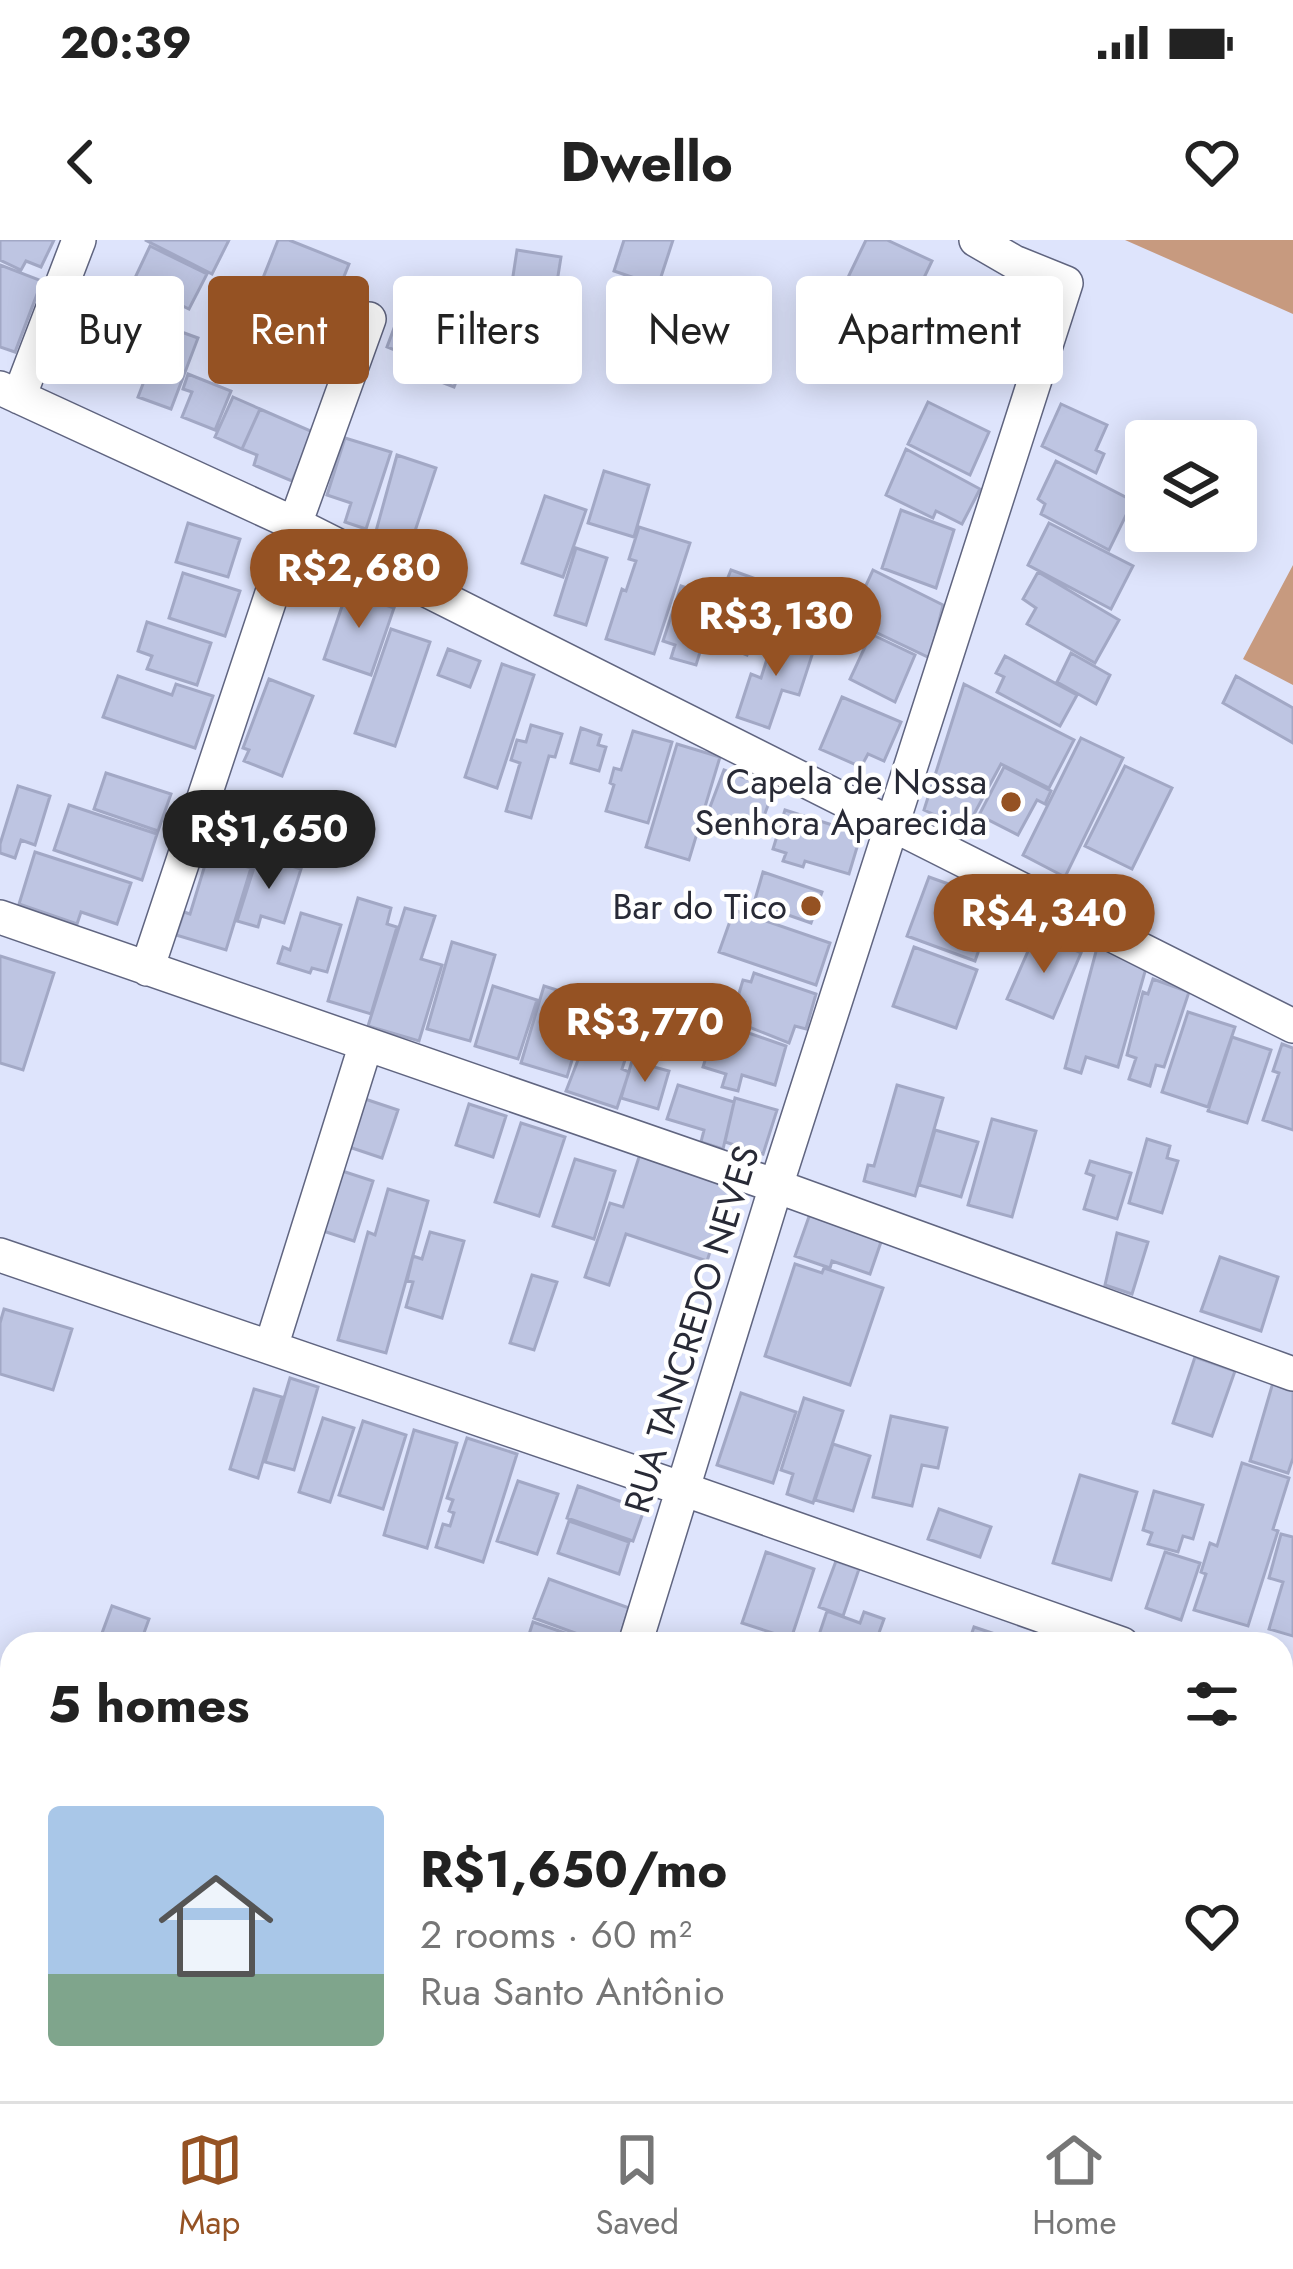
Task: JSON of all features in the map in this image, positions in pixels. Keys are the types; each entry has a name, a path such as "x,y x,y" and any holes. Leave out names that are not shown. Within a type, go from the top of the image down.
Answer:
{"street":[{"path":"79,240 10,392 295,524 1293,1026"},
{"name":"RUA TANCREDO NEVES","path":"639,1632 776,1186 1066,283 976,240"},
{"path":"147,969 346,384"},
{"path":"0,917 776,1186 1293,1374"},
{"path":"271,1347 365,1047"},
{"path":"0,1255 1088,1632"}],"shaded area":[{"path":"1125,240 1293,240 1293,314"},
{"path":"1293,565 1293,685 1243,659"}],"building":[{"path":"0,240 54,240 41,267 26,261 21,270 0,260"},
{"path":"145,240 229,240 212,274"},
{"path":"278,240 349,264 344,276 264,276"},
{"path":"624,240 673,240 661,276 614,271"},
{"path":"866,240 887,240 932,261 925,276 849,276"},
{"path":"150,246 207,274 189,309 184,307 184,276 136,276"},
{"path":"517,250 561,257 558,276 513,276"},
{"path":"0,265 36,279 36,297 15,352 0,347"},
{"path":"184,333 198,338 184,375"},
{"path":"188,374 231,391 215,430 182,417 192,392 183,389"},
{"path":"143,384 181,384 171,409 138,397"},
{"path":"233,397 260,409 242,449 215,437"},
{"path":"928,402 989,432 970,475 908,444"},
{"path":"1061,404 1107,425 1096,450 1104,454 1096,473 1042,446"},
{"path":"260,409 313,432 292,481 254,465 257,455 242,449"},
{"path":"345,438 391,452 366,529 345,522 351,503 327,495"},
{"path":"906,449 980,489 962,524 936,511 933,518 886,495"},
{"path":"397,455 436,468 411,543 376,531"},
{"path":"1056,461 1125,497 1125,517 1109,550 1041,514 1045,504 1038,499"},
{"path":"604,471 649,485 634,537 588,523"},
{"path":"545,496 586,510 563,577 522,563"},
{"path":"901,510 954,530 936,588 882,568"},
{"path":"188,523 240,539 228,577 176,562"},
{"path":"1049,523 1133,566 1111,609 1028,565"},
{"path":"639,527 690,543 654,654 606,639 636,561 629,559"},
{"path":"576,548 607,558 586,625 555,615"},
{"path":"731,570 781,588 775,604 767,602 747,655 713,642 733,588 725,585"},
{"path":"873,570 943,605 930,658 850,620"},
{"path":"1038,572 1119,620 1095,663 1027,624 1036,608 1023,599"},
{"path":"183,573 240,591 225,636 169,618"},
{"path":"353,574 364,578 358,595 394,608 371,675 324,659"},
{"path":"364,578 400,591 394,608 358,595"},
{"path":"681,586 717,598 696,665 671,658 675,645 663,641"},
{"path":"147,622 211,643 197,685 147,669 152,656 138,651"},
{"path":"391,629 430,642 395,746 355,733"},
{"path":"775,633 815,646 799,695 782,690 769,728 737,717 751,674 761,678"},
{"path":"871,634 915,655 895,702 850,679"},
{"path":"448,649 480,661 470,687 438,675"},
{"path":"1071,653 1110,675 1096,704 1057,682"},
{"path":"1005,656 1077,695 1060,726 997,692 1004,677 996,673"},
{"path":"502,664 534,675 497,788 465,777"},
{"path":"118,676 172,695 176,684 213,696 195,748 103,717"},
{"path":"1236,676 1293,708 1293,743 1223,703"},
{"path":"269,679 313,696 282,776 244,761 249,750 243,748"},
{"path":"964,684 1074,740 1049,788 1001,764 966,829 924,810"},
{"path":"842,697 901,722 884,761 868,754 861,767 820,749"},
{"path":"531,725 562,734 555,757 549,756 531,818 506,811 520,763 511,760 517,740 526,742"},
{"path":"581,728 601,735 598,745 606,747 599,771 571,763"},
{"path":"633,731 672,742 648,823 606,811 614,768 621,770"},
{"path":"1081,738 1123,758 1065,877 1023,855"},
{"path":"677,744 720,757 689,860 646,847"},
{"path":"1125,766 1172,788 1132,869 1085,846"},
{"name":"Capela de Nossa Senhora Aparecida","path":"1004,767 1051,791 1045,804 1037,800 1018,835 979,815"},
{"path":"724,770 774,789 757,835 707,815"},
{"path":"106,773 171,794 158,831 94,809"},
{"path":"18,786 50,796 35,845 21,840 15,858 0,853 0,844"},
{"path":"69,805 157,834 142,880 54,850"},
{"path":"785,810 861,834 849,874 805,861 803,867 783,861 786,853 773,849"},
{"path":"215,814 264,832 257,853 208,836"},
{"path":"35,852 131,883 117,924 81,912 77,924 19,904"},
{"path":"208,855 251,868 226,950 176,935 184,912 190,914"},
{"path":"258,855 301,869 284,923 261,916 258,927 237,921"},
{"path":"763,872 822,892 811,923 754,903"},
{"path":"929,877 996,901 975,961 907,936"},
{"path":"358,898 391,908 387,924 397,927 371,1014 328,1001"},
{"path":"405,908 435,916 421,959 442,965 419,1041 368,1026"},
{"path":"734,910 830,943 816,985 719,952"},
{"path":"301,913 341,925 327,972 312,968 310,973 278,963 283,947 290,950"},
{"path":"1036,933 1081,953 1053,1018 1007,999"},
{"path":"452,942 495,955 470,1041 427,1029"},
{"path":"1098,944 1148,961 1118,1067 1086,1057 1081,1073 1065,1068"},
{"path":"914,947 977,970 956,1028 893,1006"},
{"path":"0,956 54,973 23,1070 0,1063"},
{"path":"754,973 816,994 806,1029 795,1026 789,1043 739,1023 745,1002 737,1000 743,980 751,982"},
{"path":"1153,979 1189,992 1164,1067 1156,1065 1150,1086 1129,1079 1136,1058 1127,1055 1143,992 1148,994"},
{"path":"493,986 537,1000 518,1059 475,1046"},
{"path":"544,986 573,995 567,1015 584,1020 567,1077 521,1063"},
{"path":"602,998 641,1012 622,1069 629,1072 617,1108 566,1091"},
{"path":"1188,1012 1235,1027 1208,1107 1162,1092"},
{"path":"717,1022 786,1046 775,1085 742,1075 738,1091 722,1087 726,1074 703,1067"},
{"path":"1232,1037 1271,1050 1247,1123 1208,1111"},
{"path":"1282,1044 1293,1048 1293,1130 1263,1120 1279,1073 1273,1071"},
{"path":"632,1061 669,1071 658,1109 621,1098"},
{"path":"678,1085 734,1102 723,1149 701,1142 704,1130 667,1119"},
{"path":"897,1085 943,1098 915,1196 864,1181 868,1165 874,1166"},
{"path":"735,1098 777,1110 763,1154 725,1142"},
{"path":"365,1099 398,1110 382,1158 349,1147"},
{"path":"469,1104 506,1116 493,1157 456,1145"},
{"path":"992,1119 1036,1131 1012,1217 968,1205"},
{"path":"521,1123 565,1137 539,1216 495,1202"},
{"path":"935,1130 978,1142 961,1197 919,1185"},
{"path":"1147,1139 1170,1146 1167,1158 1178,1161 1162,1213 1129,1203"},
{"path":"640,1154 732,1185 707,1261 626,1234 609,1285 585,1277 610,1203 623,1207"},
{"path":"575,1159 615,1171 594,1239 553,1226"},
{"path":"1090,1161 1131,1173 1117,1219 1084,1209 1094,1176 1086,1173"},
{"path":"336,1169 373,1181 354,1241 317,1229"},
{"path":"388,1189 428,1201 386,1353 338,1340 368,1232 375,1235"},
{"path":"811,1211 881,1242 870,1274 832,1261 830,1268 795,1256"},
{"path":"430,1232 464,1241 442,1318 406,1307 413,1256 422,1259"},
{"path":"1117,1233 1148,1242 1132,1294 1105,1285"},
{"path":"1220,1257 1278,1277 1261,1331 1201,1311"},
{"path":"795,1264 822,1273 824,1268 883,1288 850,1385 765,1356"},
{"path":"532,1275 557,1282 534,1350 510,1343"},
{"path":"4,1309 72,1329 53,1390 0,1374"},
{"path":"1195,1357 1235,1371 1212,1436 1173,1423"},
{"path":"290,1378 318,1387 294,1470 265,1462"},
{"path":"1274,1379 1293,1385 1293,1458 1288,1473 1250,1461"},
{"path":"254,1389 282,1397 258,1478 230,1469"},
{"path":"741,1393 796,1412 773,1483 717,1465"},
{"path":"804,1398 843,1411 813,1503 787,1494 793,1474 781,1470"},
{"path":"891,1416 947,1428 938,1468 922,1465 912,1506 873,1497"},
{"path":"323,1418 354,1428 330,1502 299,1492"},
{"path":"363,1421 406,1435 383,1509 339,1495"},
{"path":"414,1430 457,1443 427,1548 384,1535"},
{"path":"467,1438 517,1454 483,1562 436,1547 443,1524 450,1526 454,1513 449,1511 453,1500 447,1498"},
{"path":"833,1444 870,1456 853,1511 815,1500"},
{"path":"1242,1463 1289,1478 1248,1626 1194,1610 1210,1543 1217,1546"},
{"path":"1080,1475 1137,1492 1111,1580 1053,1563"},
{"path":"518,1481 558,1494 537,1554 497,1541"},
{"path":"578,1486 644,1510 633,1541 567,1518"},
{"path":"1154,1491 1203,1505 1193,1539 1183,1536 1178,1552 1148,1544 1152,1533 1143,1530"},
{"path":"939,1509 991,1527 980,1557 928,1539"},
{"path":"569,1521 629,1542 619,1574 558,1553"},
{"path":"1281,1534 1293,1537 1293,1632 1269,1629 1283,1582 1269,1578"},
{"path":"766,1552 814,1569 793,1632 770,1632 742,1623"},
{"path":"1165,1552 1200,1563 1181,1620 1146,1608"},
{"path":"836,1561 859,1569 843,1616 819,1607"},
{"path":"549,1579 629,1608 622,1632 572,1632 534,1618"},
{"path":"112,1606 149,1619 144,1632 102,1632"},
{"path":"827,1611 860,1623 864,1612 884,1619 879,1632 820,1632"},
{"path":"533,1622 562,1632 530,1632"}],"place":[{"name":"Capela de Nossa Senhora Aparecida","path":"1011,802"},
{"name":"Bar do Tico","path":"811,906"}]}
